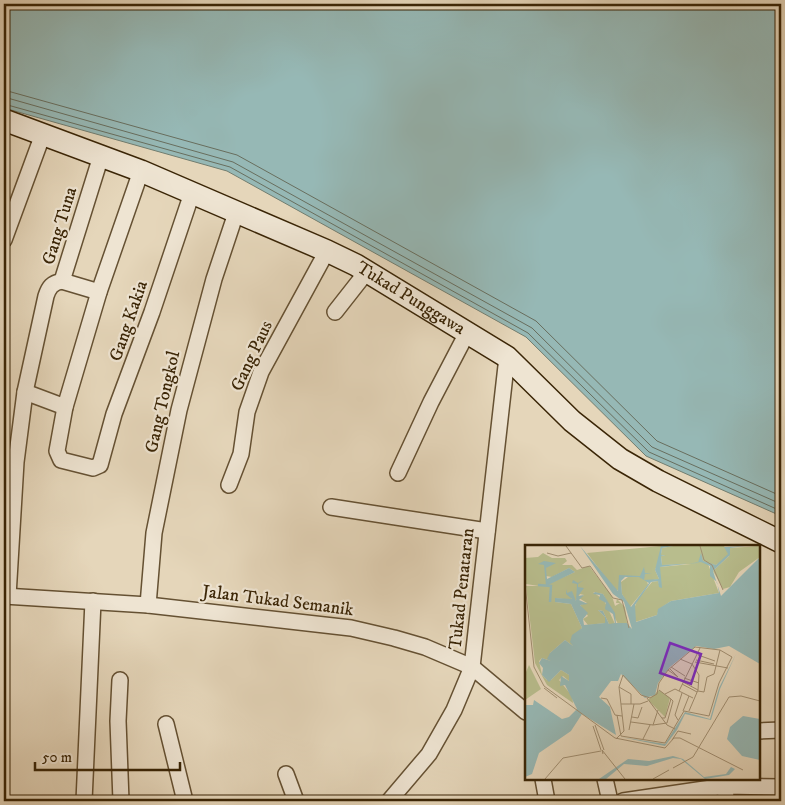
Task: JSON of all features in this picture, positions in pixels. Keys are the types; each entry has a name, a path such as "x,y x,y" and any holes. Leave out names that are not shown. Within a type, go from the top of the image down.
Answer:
{"street":[{"name":"Tukad Punggawa","path":"4,120 141,171 356,265 507,357 572,421 620,459 658,481 781,542"},
{"path":"4,240 43,134"},
{"name":"Gang Tuna","path":"6,596 10,462 25,392 46,296 49,287 62,281 101,156"},
{"path":"25,392 65,406 99,292 141,171"},
{"name":"Gang Kakia","path":"65,406 57,451 58,457 61,460 93,468 98,466 102,462 114,414 152,312 192,193"},
{"name":"Gang Tongkol","path":"148,605 154,533 179,410 214,279 236,213"},
{"name":"Gang Paus","path":"230,485 241,454 245,424 252,396 261,372 327,251"},
{"path":"335,312 368,270"},
{"path":"62,281 99,292"},
{"path":"398,473 431,402 467,333"},
{"name":"Tukad Penataran","path":"389,801 429,754 454,710 472,667 507,357"},
{"path":"331,507 487,531"},
{"name":"Jalan Tukad Semanik","path":"6,596 148,605 351,628 425,647 472,667 525,711"},
{"path":"84,801 93,601"},
{"path":"120,680 118,721 121,801"},
{"path":"166,724 185,801"},
{"path":"760,731 781,730"},
{"path":"286,774 296,801"},
{"path":"543,780 547,801"},
{"path":"605,780 610,801"},
{"path":"623,801 725,789 781,788"}],"water":[{"path":"4,4 781,4 781,516 646,456 526,337 227,171 4,108"}]}
